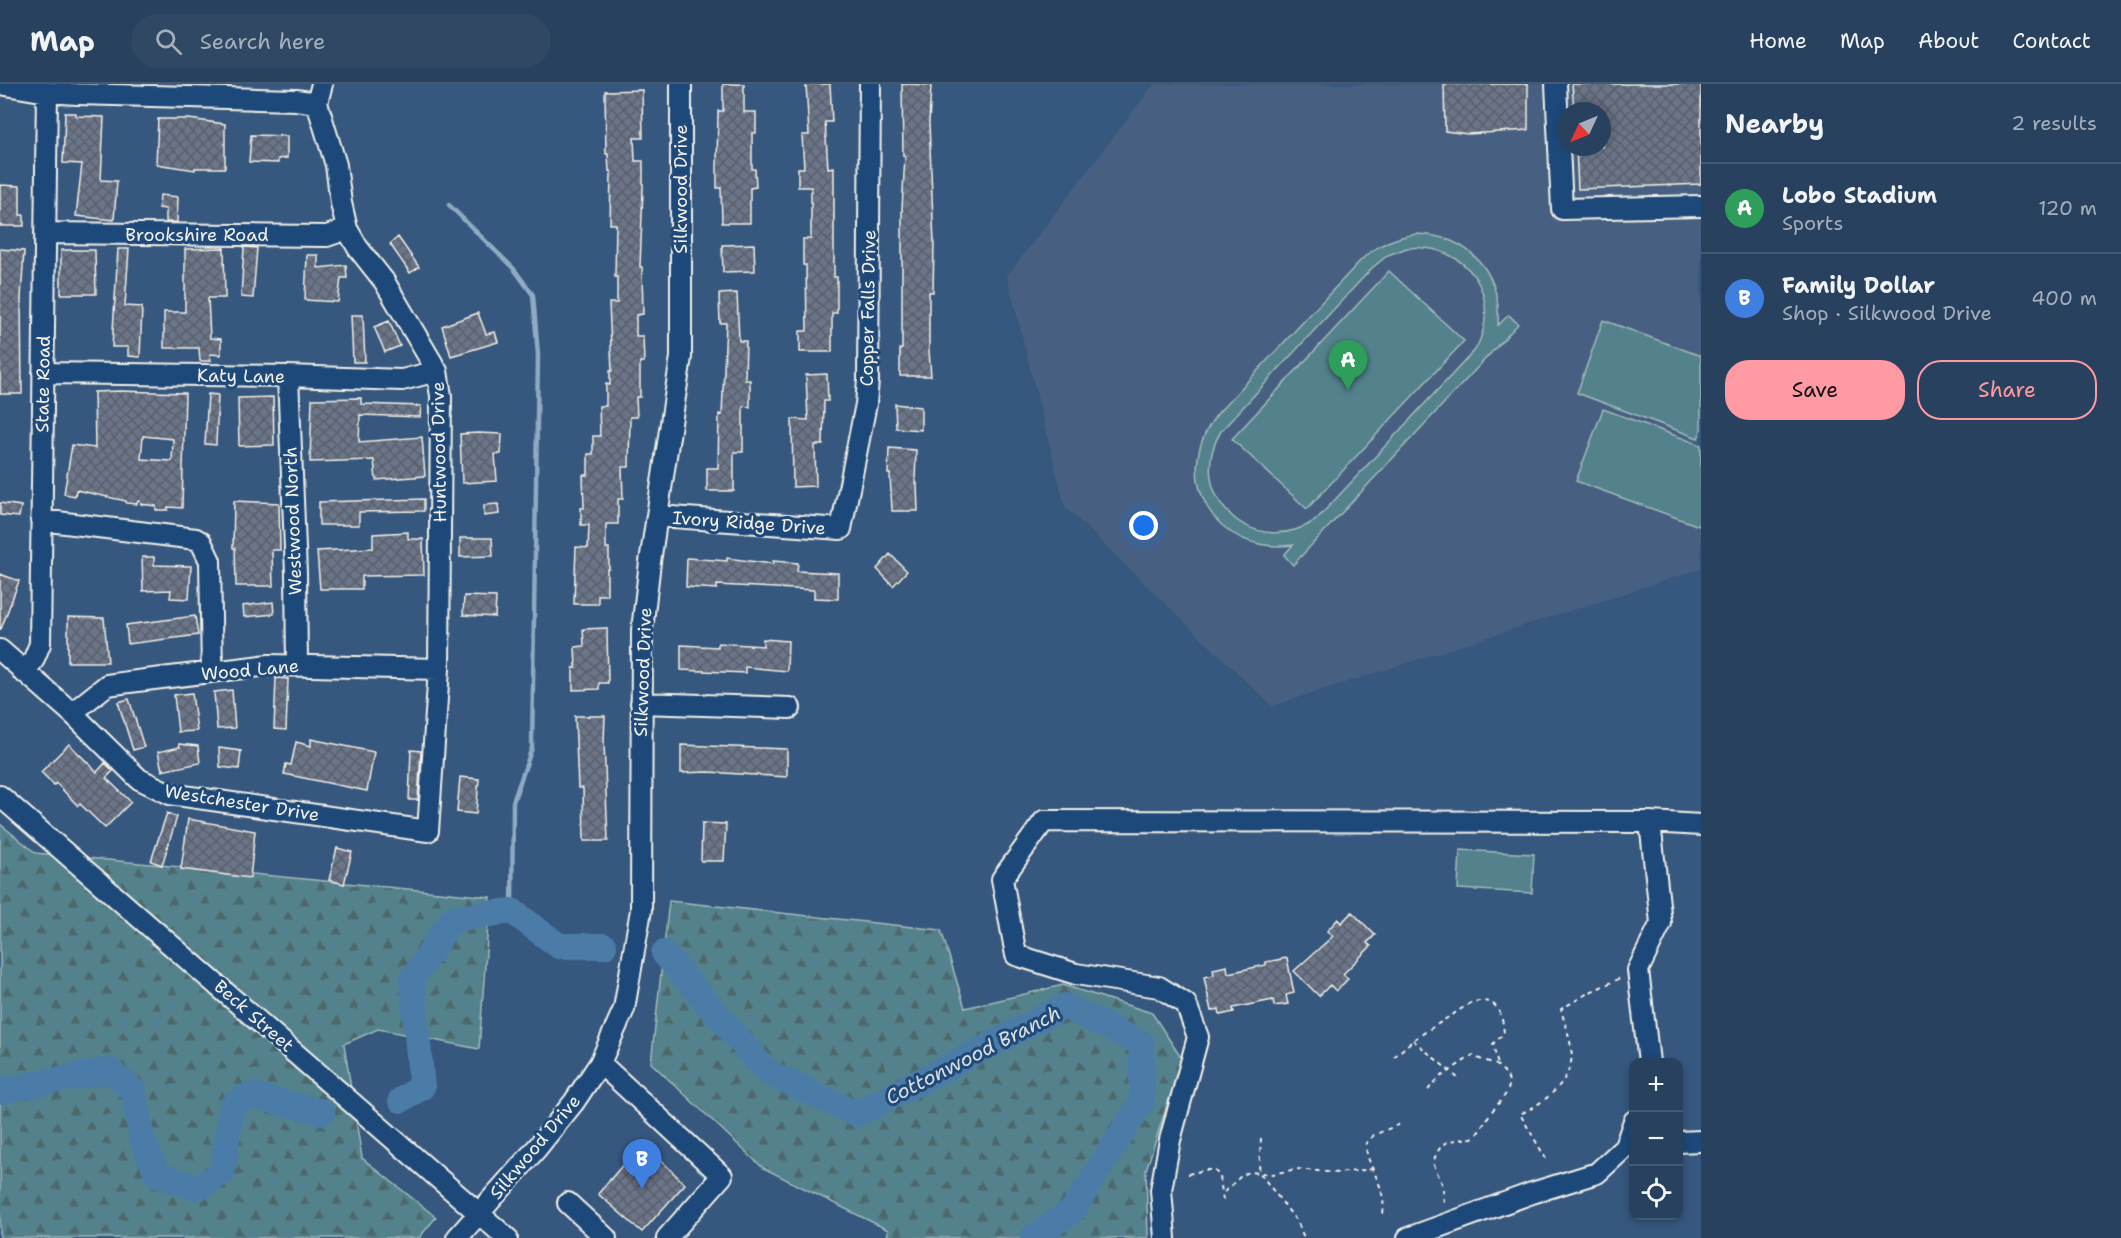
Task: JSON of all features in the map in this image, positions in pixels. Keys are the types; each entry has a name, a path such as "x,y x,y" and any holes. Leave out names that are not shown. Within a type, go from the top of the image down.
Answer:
{"street":[{"path":"0,84 47,92 296,100 317,103 322,84"},
{"name":"Silkwood Drive","path":"457,1238 537,1148 574,1102 600,1064 624,1009 641,910 642,630 681,357 681,84"},
{"name":"Copper Falls Drive","path":"841,529 866,404 868,380 870,84"},
{"path":"1556,84 1562,209 1701,206"},
{"name":"State Road","path":"23,672 33,661 40,644 47,92"},
{"name":"Huntwood Drive","path":"317,103 336,165 347,229 358,248 384,281 437,371 441,396 439,669 428,831"},
{"name":"Brookshire Road","path":"45,233 327,236 347,229"},
{"name":"Katy Lane","path":"43,374 288,376 402,380 437,371"},
{"name":"Westwood North","path":"288,376 296,573 297,665"},
{"name":"Ivory Ridge Drive","path":"658,516 841,529"},
{"path":"41,520 195,539 201,542 210,561 212,672"},
{"name":"Westchester Drive","path":"0,650 72,713 139,779 170,794 428,831"},
{"name":"Wood Lane","path":"72,713 107,685 269,665 439,669"},
{"path":"641,703 790,708"},
{"name":"Beck Street","path":"0,796 507,1238"},
{"path":"1165,1238 1161,1190 1170,1140 1198,1037 1186,1004 1159,987 1076,974 1016,955 1002,879 1044,821 1650,822 1701,825"},
{"path":"1649,1058 1638,970 1661,923 1650,822"},
{"path":"600,1064 722,1176 667,1238"},
{"path":"1683,1142 1701,1141"},
{"path":"1408,1238 1532,1193 1597,1173 1629,1146"},
{"path":"568,1203 606,1238"}],"path":[{"path":"1546,1159 1520,1114 1532,1109 1552,1094 1568,1073 1572,1048 1561,1009 1590,992 1638,970"},
{"path":"1394,1057 1413,1040 1472,1002 1489,1001 1497,1007 1503,1033 1493,1044 1498,1066 1509,1079 1510,1085 1477,1134 1472,1138 1454,1138 1443,1144 1433,1163 1443,1186 1442,1199 1448,1223"},
{"path":"1413,1040 1459,1079"},
{"path":"1428,1090 1439,1078 1473,1055 1498,1066"},
{"path":"1383,1214 1383,1196 1366,1151 1368,1139 1400,1124"},
{"path":"1261,1138 1259,1172 1298,1223 1304,1238"},
{"path":"1222,1194 1241,1176 1249,1172 1273,1173 1296,1169 1338,1173 1374,1169"},
{"path":"1188,1174 1214,1170 1220,1176 1223,1200"}],"shaded area":[{"path":"1154,84 1701,84 1701,569 1272,706 1065,507 1007,276"}],"green space":[{"path":"1409,235 1436,236 1467,250 1488,274 1498,306 1498,325 1509,315 1518,324 1293,565 1284,555 1293,545 1265,545 1241,538 1221,525 1207,507 1199,485 1198,462 1204,437 1218,413 1362,259 1381,245","holes":["1407,248 1428,248 1447,254 1463,264 1475,277 1482,293 1485,311 1483,330 1475,350 1316,520 1293,531 1270,533 1249,527 1231,515 1218,499 1211,478 1212,455 1221,431 1372,268 1388,255"]},
{"path":"1389,271 1464,341 1307,509 1232,439"},
{"path":"1603,320 1701,356 1701,431 1698,438 1577,393"},
{"path":"1603,409 1701,445 1701,520 1699,526 1576,481"},
{"path":"0,824 36,853 490,897 479,1049 378,1029 344,1044 362,1158 436,1217 419,1238 0,1238"},
{"path":"1460,850 1534,854 1532,893 1458,889"},
{"path":"669,901 941,930 965,1008 1063,985 1152,1013 1182,1059 1146,1170 1148,1238 887,1238 888,1230 763,1168 651,1063"}],"building":[{"path":"723,84 744,84 744,112 756,112 756,133 752,133 752,169 755,169 756,187 750,188 750,223 722,223 721,188 717,188 717,167 718,111 723,111"},
{"path":"806,84 830,84 832,122 825,122 828,168 834,167 834,277 837,277 837,313 832,313 832,352 800,352 800,331 807,331 806,265 803,265 803,239 811,239 811,187 798,187 798,168 804,168 802,135 809,135"},
{"path":"902,84 931,85 929,123 934,244 933,292 929,292 931,376 900,376 905,156 903,156"},
{"path":"1444,84 1528,84 1528,130 1468,134 1445,131"},
{"path":"1572,84 1701,84 1701,184 1578,189 1576,156 1611,156 1611,102 1573,102"},
{"path":"642,90 643,138 634,138 635,161 643,161 640,267 642,267 643,314 636,315 636,336 643,336 644,362 640,362 640,397 636,397 637,417 630,417 629,467 622,467 623,499 618,499 618,524 606,524 606,548 609,548 607,595 598,595 598,604 574,604 576,547 588,548 589,525 581,525 581,508 584,508 583,475 588,475 588,454 593,454 593,436 600,436 599,406 606,406 606,384 610,385 610,371 612,371 609,303 617,303 616,224 610,224 611,171 609,171 608,154 606,154 605,91"},
{"path":"65,113 76,113 76,116 104,117 101,180 117,181 114,220 76,216 82,164 63,163"},
{"path":"158,119 189,119 225,124 225,168 195,168 195,170 156,164"},
{"path":"251,135 287,136 287,158 278,159 278,163 249,162"},
{"path":"0,185 20,186 20,215 24,215 24,226 0,226"},
{"path":"160,195 178,197 177,222 166,222 166,209 159,208"},
{"path":"398,237 419,267 410,273 390,244"},
{"path":"754,244 755,271 723,272 722,245"},
{"path":"244,247 257,248 253,298 241,297"},
{"path":"224,248 225,298 208,298 210,338 221,339 221,355 210,354 211,361 200,361 199,348 164,348 164,312 185,312 185,249"},
{"path":"0,249 24,251 21,298 22,394 0,394"},
{"path":"118,249 129,249 125,306 142,307 140,357 128,356 128,347 112,347"},
{"path":"61,250 95,250 96,294 61,294"},
{"path":"307,255 318,255 318,268 346,265 347,278 341,278 338,302 305,300"},
{"path":"737,293 739,341 746,341 745,380 750,380 750,407 743,406 743,452 734,452 734,491 707,491 707,468 718,468 719,414 722,415 726,323 720,323 719,294"},
{"path":"478,313 486,334 495,332 498,342 451,356 442,326"},
{"path":"351,315 363,315 365,362 353,362"},
{"path":"389,321 400,346 385,352 374,327"},
{"path":"827,374 828,401 824,401 823,445 815,445 816,486 793,487 792,419 808,420 806,375"},
{"path":"94,392 185,393 182,508 168,507 168,510 156,510 156,506 141,504 140,501 137,504 126,503 126,501 76,490 75,496 64,494 72,445 95,448","holes":["143,436 173,439 172,461 141,459"]},
{"path":"208,394 218,395 216,445 205,444"},
{"path":"273,397 274,445 239,446 238,398"},
{"path":"361,398 361,404 421,406 420,417 360,415 359,442 422,437 425,476 376,480 374,460 310,462 312,399"},
{"path":"895,404 921,407 921,430 896,428"},
{"path":"460,434 502,434 501,454 495,454 497,481 462,483"},
{"path":"889,448 916,450 915,483 917,483 918,511 892,511 890,474 888,474"},
{"path":"424,499 424,511 359,512 359,525 319,525 319,502"},
{"path":"234,501 279,503 280,550 272,550 273,586 236,586 235,548 233,548"},
{"path":"0,503 21,506 19,517 0,515"},
{"path":"498,504 499,514 484,516 484,505"},
{"path":"408,532 408,539 423,539 424,575 362,576 362,589 320,589 317,551 373,548 373,534"},
{"path":"460,538 492,538 493,556 460,557"},
{"path":"890,554 907,571 893,586 877,569"},
{"path":"142,557 154,557 154,565 191,566 189,599 170,598 171,590 143,591"},
{"path":"687,558 727,561 727,558 773,564 773,561 798,563 797,571 838,573 838,599 814,598 814,590 717,585 717,589 686,587"},
{"path":"0,574 19,581 1,629 0,629"},
{"path":"464,596 496,597 495,617 463,615"},
{"path":"273,602 274,614 244,617 243,606"},
{"path":"195,616 198,635 128,644 126,625"},
{"path":"68,617 104,618 108,662 68,662"},
{"path":"607,628 608,683 599,683 599,689 573,690 573,668 576,668 575,647 584,646 583,629"},
{"path":"763,639 788,641 787,671 745,667 745,673 681,670 681,645 718,647 718,643 763,646"},
{"path":"276,678 288,679 286,730 274,729"},
{"path":"232,690 235,728 217,729 214,692"},
{"path":"192,693 197,731 178,732 174,695"},
{"path":"129,699 144,747 133,750 118,702"},
{"path":"575,716 605,716 608,841 584,841 583,788 578,788"},
{"path":"311,739 374,752 367,791 284,774 286,764 291,765 296,742 311,746"},
{"path":"69,744 97,772 105,763 113,771 106,778 131,802 105,828 41,772"},
{"path":"179,744 198,746 200,763 162,771 164,768 162,770 158,752 180,747"},
{"path":"681,745 787,749 787,777 708,772 681,773"},
{"path":"219,748 241,751 239,769 220,767"},
{"path":"411,750 421,751 418,800 409,800"},
{"path":"460,777 479,779 476,814 457,812"},
{"path":"167,813 177,817 162,865 151,861"},
{"path":"188,819 255,831 250,878 181,869"},
{"path":"702,823 726,824 724,861 701,861"},
{"path":"337,848 352,852 344,884 329,880"},
{"path":"1352,912 1375,935 1367,943 1371,946 1343,974 1348,979 1336,991 1330,985 1319,996 1294,971 1333,936 1327,931 1338,919 1341,923"},
{"path":"1287,958 1294,993 1286,995 1288,1004 1274,1006 1273,1000 1233,1008 1234,1012 1220,1015 1219,1009 1211,1011 1204,977 1214,975 1213,969 1227,966 1228,973"},
{"path":"642,1142 685,1184 642,1232 598,1194"}],"waterway":[{"path":"449,205 514,269 533,295 538,355 532,748 513,802 512,911"},
{"name":"Cottonwood Branch","path":"401,1100 422,1087 412,980 452,919 512,911 559,946 604,946"},
{"name":"Cottonwood Branch","path":"664,953 767,1072 857,1114 1065,1006 1142,1044 1142,1101 1073,1210 1033,1238"},
{"name":"Cottonwood Branch","path":"0,1091 109,1070 134,1091 142,1140 158,1175 198,1188 222,1173 232,1106 249,1095 322,1112"}],"place":[{"name":"Lobo Stadium","path":"1348,390"},
{"name":"Family Dollar","path":"642,1189"}]}
